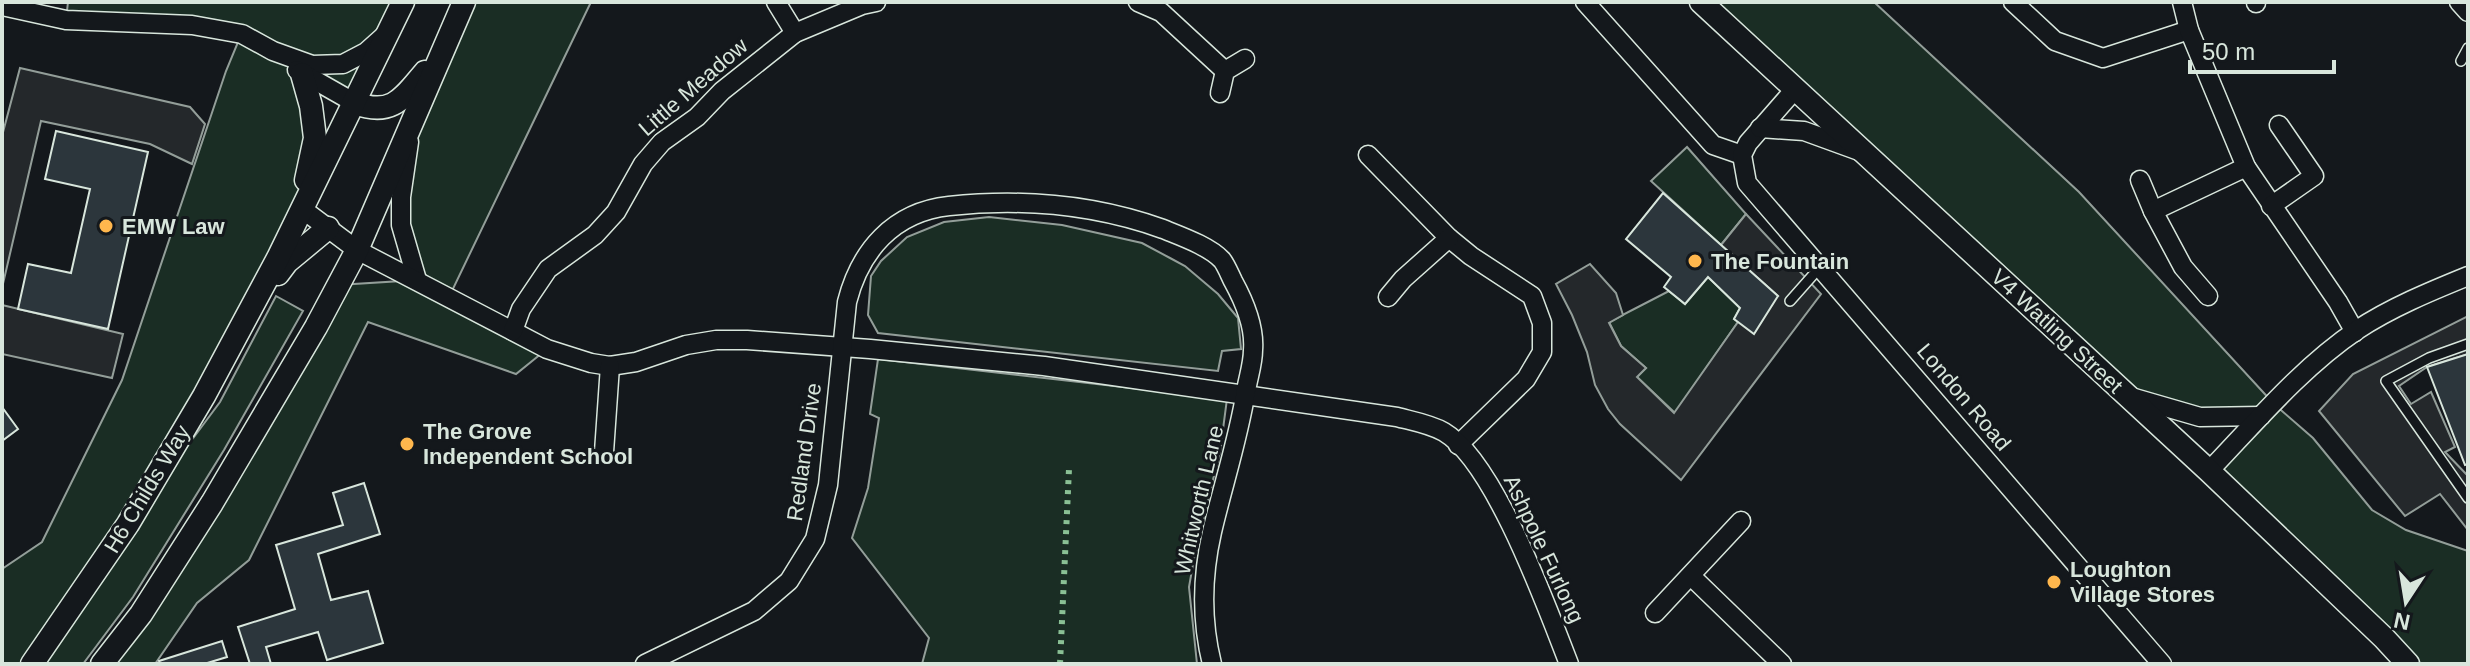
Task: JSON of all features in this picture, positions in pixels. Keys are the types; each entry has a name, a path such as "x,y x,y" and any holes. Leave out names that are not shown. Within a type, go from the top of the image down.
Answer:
{"street":[{"path":"282,260 301,208 403,2"},
{"path":"102,664 141,614 212,503 316,327 357,250 464,2"},
{"path":"776,2 795,33"},
{"name":"Little Meadow","path":"513,331 521,309 548,269 595,235 616,212 643,164 662,142 697,117 722,91 795,33 876,2"},
{"path":"1138,2 1161,12 1225,71"},
{"path":"1585,2 1713,145 1742,155 1760,128 1796,88"},
{"name":"V4 Watling Street","path":"1701,2 2209,471 2408,664"},
{"path":"2013,2 2055,41 2103,58 2189,30"},
{"path":"2182,2 2189,30 2246,167 2355,332"},
{"path":"2459,2 2468,12"},
{"path":"2,6 66,20 192,25 242,34 273,51 312,65 343,64 366,52 387,32"},
{"path":"273,51 302,74 372,109 390,107 404,97 442,53"},
{"path":"1220,93 1225,71 1245,59"},
{"path":"301,208 315,138 311,106 302,74"},
{"path":"412,121 401,197 401,225 417,280"},
{"path":"2271,206 2314,176 2279,125"},
{"path":"1760,128 1804,131 1866,154"},
{"path":"1368,155 1449,238 1532,296 1542,323 1542,352 1526,379 1458,445"},
{"name":"London Road","path":"1742,155 1747,183 2162,664"},
{"path":"2153,211 2246,167"},
{"path":"2140,180 2183,267 2208,296"},
{"path":"843,347 847,302 853,277 865,254 898,224 938,207 997,201 1055,203 1138,220 1187,238 1221,259 1246,305 1249,319 1254,348 1245,394"},
{"name":"Ashpole Furlong","path":"301,208 357,250 513,331 569,357 610,366 716,340 843,347 1044,366 1245,394 1397,417 1445,433 1479,467 1508,521 1569,664"},
{"path":"282,260 328,228"},
{"path":"1388,297 1403,279 1449,238"},
{"name":"H6 Childs Way","path":"32,664 128,524 282,260"},
{"path":"2209,471 2261,416 2355,332 2379,316 2468,276"},
{"name":"Redland Drive","path":"645,664 754,611 789,581 796,570 815,539 828,485 843,347"},
{"path":"604,452 610,366"},
{"name":"Whitworth Lane","path":"1212,664 1203,587 1212,533 1241,424 1245,394"},
{"path":"2128,396 2200,417 2261,416"},
{"path":"1655,613 1741,521"},
{"path":"1691,576 1782,664"}],"lane":[{"path":"2461,61 2468,48"},
{"path":"1790,301 1821,266"},
{"path":"2468,344 2429,358 2386,381 2468,498"}],"green space":[{"path":"68,2 406,2 355,103 303,75 311,106 301,208 278,258 32,664 2,664 2,569 42,542 122,380 226,71 241,35 66,20"},
{"path":"464,2 591,2 449,297 547,349 516,374 368,322 249,560 197,603 155,664 102,664 338,285 417,280 401,225 412,121"},
{"path":"1701,2 1874,2 2079,192 2274,404 2313,438 2372,510 2406,530 2468,551 2468,664 2408,664 2209,471 2260,417 2200,417 2128,396"},
{"path":"1687,147 1746,214 1721,245 1651,181"},
{"path":"989,217 1062,225 1142,243 1185,266 1218,294 1238,318 1241,349 1222,351 1218,371 878,333 868,315 871,276 881,261 907,237 944,222"},
{"path":"1708,277 1740,308 1734,319 1738,322 1675,413 1637,377 1646,368 1621,346 1609,322 1669,291 1685,304"},
{"path":"276,296 303,311 224,450 133,597 83,664 37,664 165,476 220,402"},
{"path":"878,359 1227,399 1220,452 1189,587 1197,664 922,664 929,638 852,538 868,488 879,418 870,414"}],"shaded area":[{"path":"20,68 190,107 205,124 192,164 150,144 41,121 2,288 2,136"},
{"path":"1746,214 1821,294 1681,480 1608,409 1595,385 1587,352 1572,315 1556,284 1590,264 1616,293 1623,315 1609,323 1621,346 1646,368 1637,377 1674,413 1738,322 1778,296 1721,245"},
{"path":"2,305 123,334 112,378 2,354"},
{"path":"2468,316 2468,354 2427,367 2399,386 2411,404 2431,392 2455,447 2445,452 2468,476 2468,530 2440,494 2405,516 2319,411 2353,374"}],"building":[{"name":"EMW Law","path":"56,131 148,152 108,329 18,309 28,264 71,273 90,189 45,179"},
{"name":"The Fountain","path":"1663,193 1778,296 1754,334 1734,319 1740,308 1708,277 1685,304 1664,287 1671,277 1626,239"},
{"path":"2468,354 2468,464 2465,465 2427,367"},
{"path":"2,407 18,429 2,441"},
{"path":"364,483 380,534 318,554 331,600 368,591 383,643 327,660 318,632 266,647 271,664 250,664 238,627 295,609 276,545 343,525 333,493"},
{"path":"222,641 227,657 204,664 160,664 159,661"}],"hedge":[{"path":"1060,664 1069,469"}],"place":[{"name":"EMW Law","path":"106,226"},
{"name":"The Fountain","path":"1695,261"},
{"name":"The Grove Independent School","path":"407,444"},
{"name":"Loughton Village Stores","path":"2054,582"}]}
